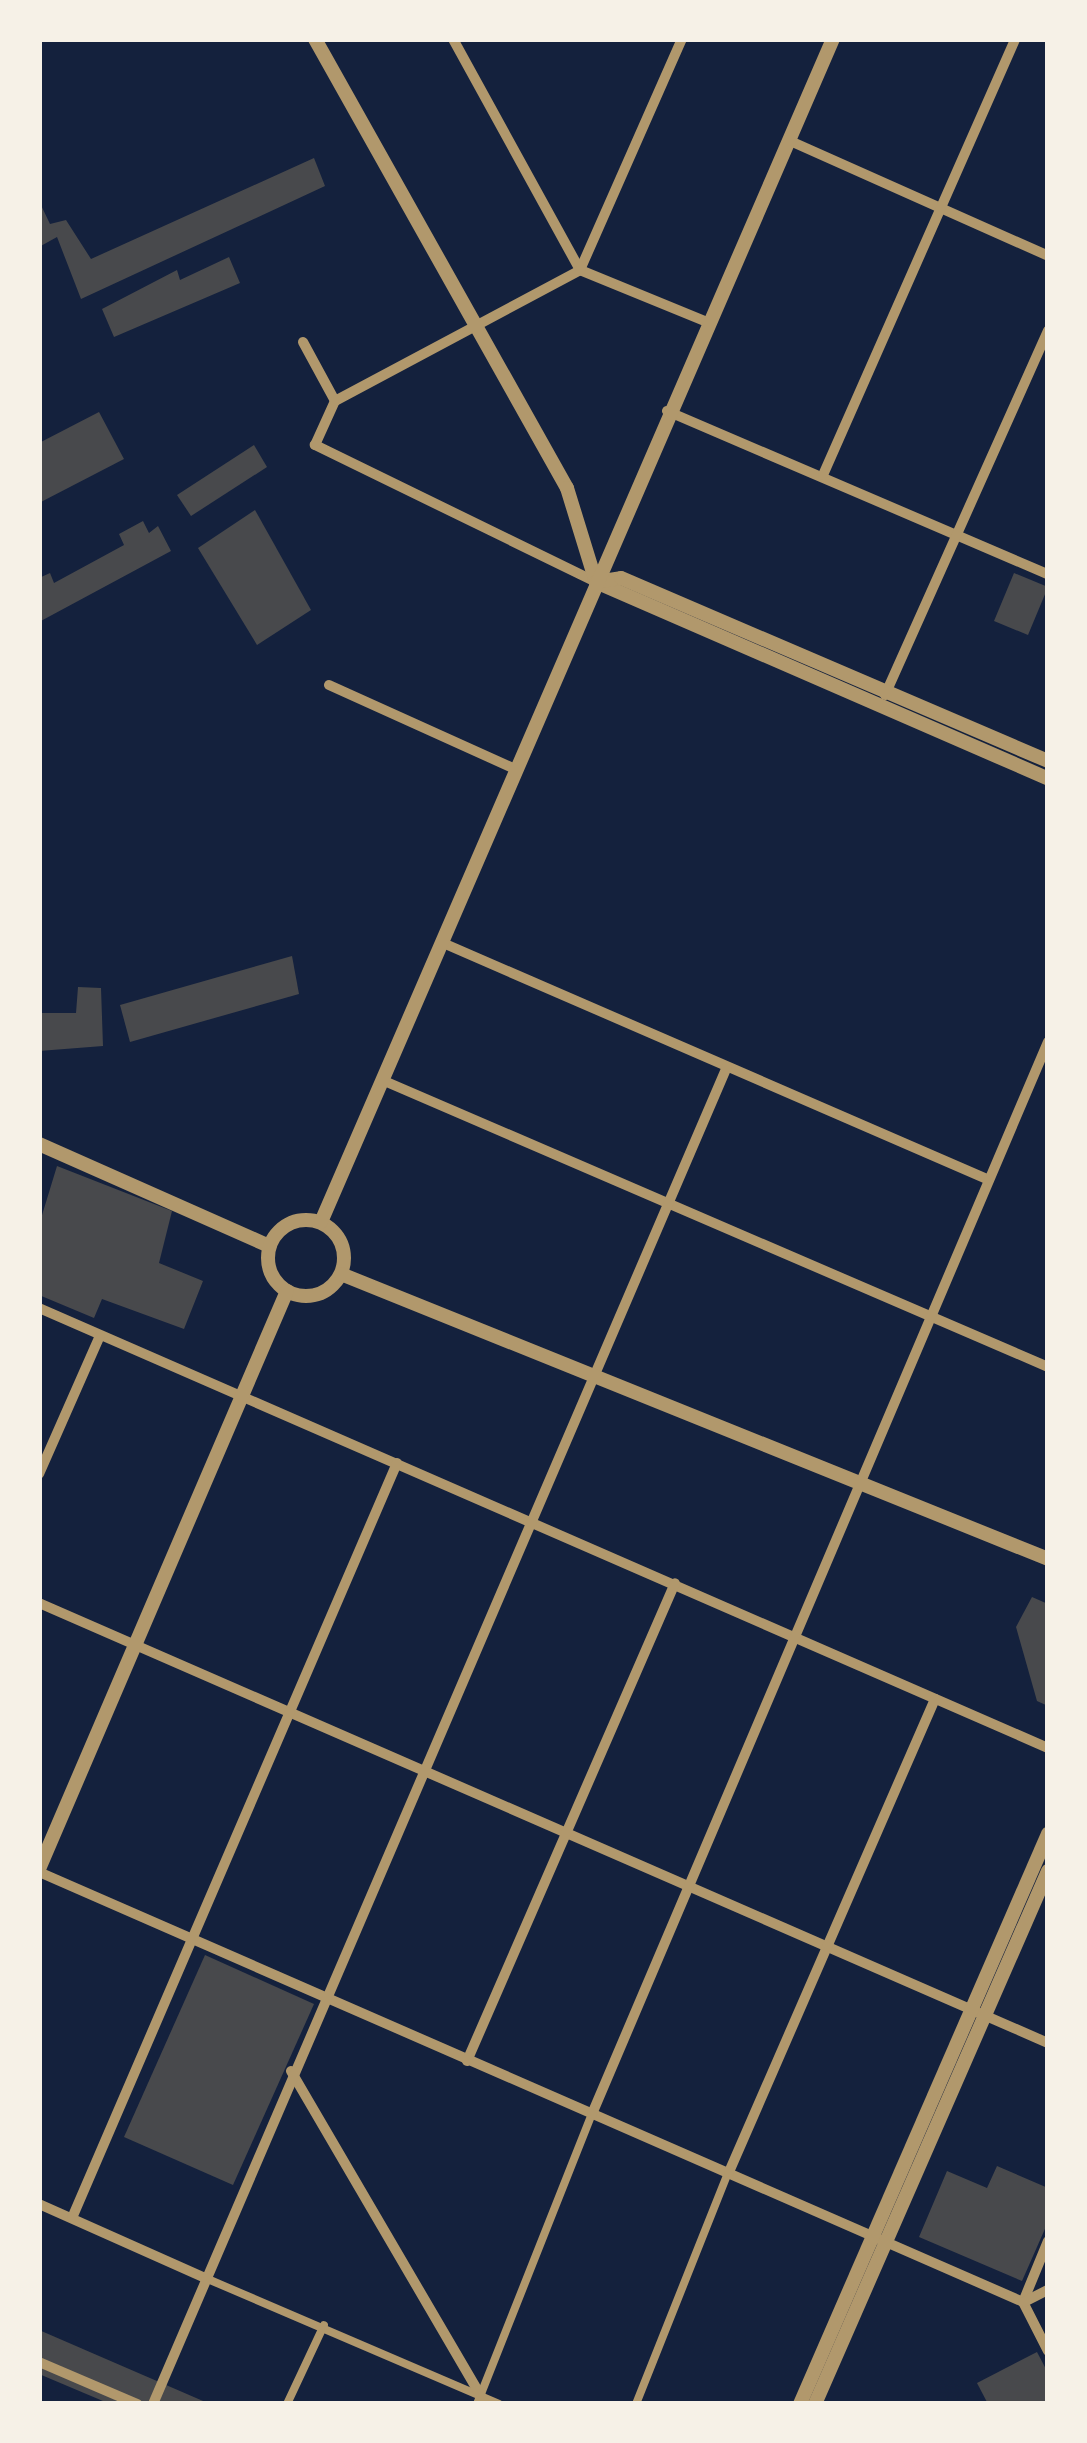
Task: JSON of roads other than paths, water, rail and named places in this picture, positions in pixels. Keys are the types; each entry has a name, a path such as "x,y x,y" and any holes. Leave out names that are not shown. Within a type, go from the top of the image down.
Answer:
{"street":[{"path":"453,39 580,269 706,322"},
{"path":"682,39 580,269 335,401 315,445 596,581 1048,761"},
{"path":"321,1222 706,322 833,39"},
{"path":"823,475 1016,39"},
{"path":"320,41 567,488 596,581"},
{"path":"788,140 1048,256"},
{"path":"883,698 1048,331"},
{"path":"303,342 335,401"},
{"path":"668,411 1048,574"},
{"path":"329,685 517,770"},
{"path":"883,698 1048,779"},
{"path":"443,943 989,1180"},
{"path":"479,2400 686,1887 1048,1042"},
{"path":"153,2404 419,1771 531,1519 589,1372 727,1067"},
{"path":"382,1081 1048,1367"},
{"path":"39,1144 269,1246"},
{"path":"290,1222 321,1222 342,1244 341,1274 317,1294 287,1291 268,1267 269,1246 290,1222"},
{"path":"341,1274 1048,1558"},
{"path":"287,1291 39,1870 322,2000 1023,2302 1048,2350"},
{"path":"39,1308 1048,1748"},
{"path":"39,1474 100,1336"},
{"path":"72,2218 397,1463"},
{"path":"467,2061 561,1833 675,1583"},
{"path":"39,1604 1048,2043"},
{"path":"636,2404 729,2172 935,1700"},
{"path":"815,2404 1048,1834"},
{"path":"979,2011 1048,1871"},
{"path":"291,2071 479,2400"},
{"path":"39,2204 324,2325 479,2400 499,2404"},
{"path":"800,2404 881,2237"},
{"path":"1023,2302 1048,2240"},
{"path":"1023,2302 1048,2290"},
{"path":"287,2404 324,2325"},
{"path":"39,2362 137,2404"}]}
